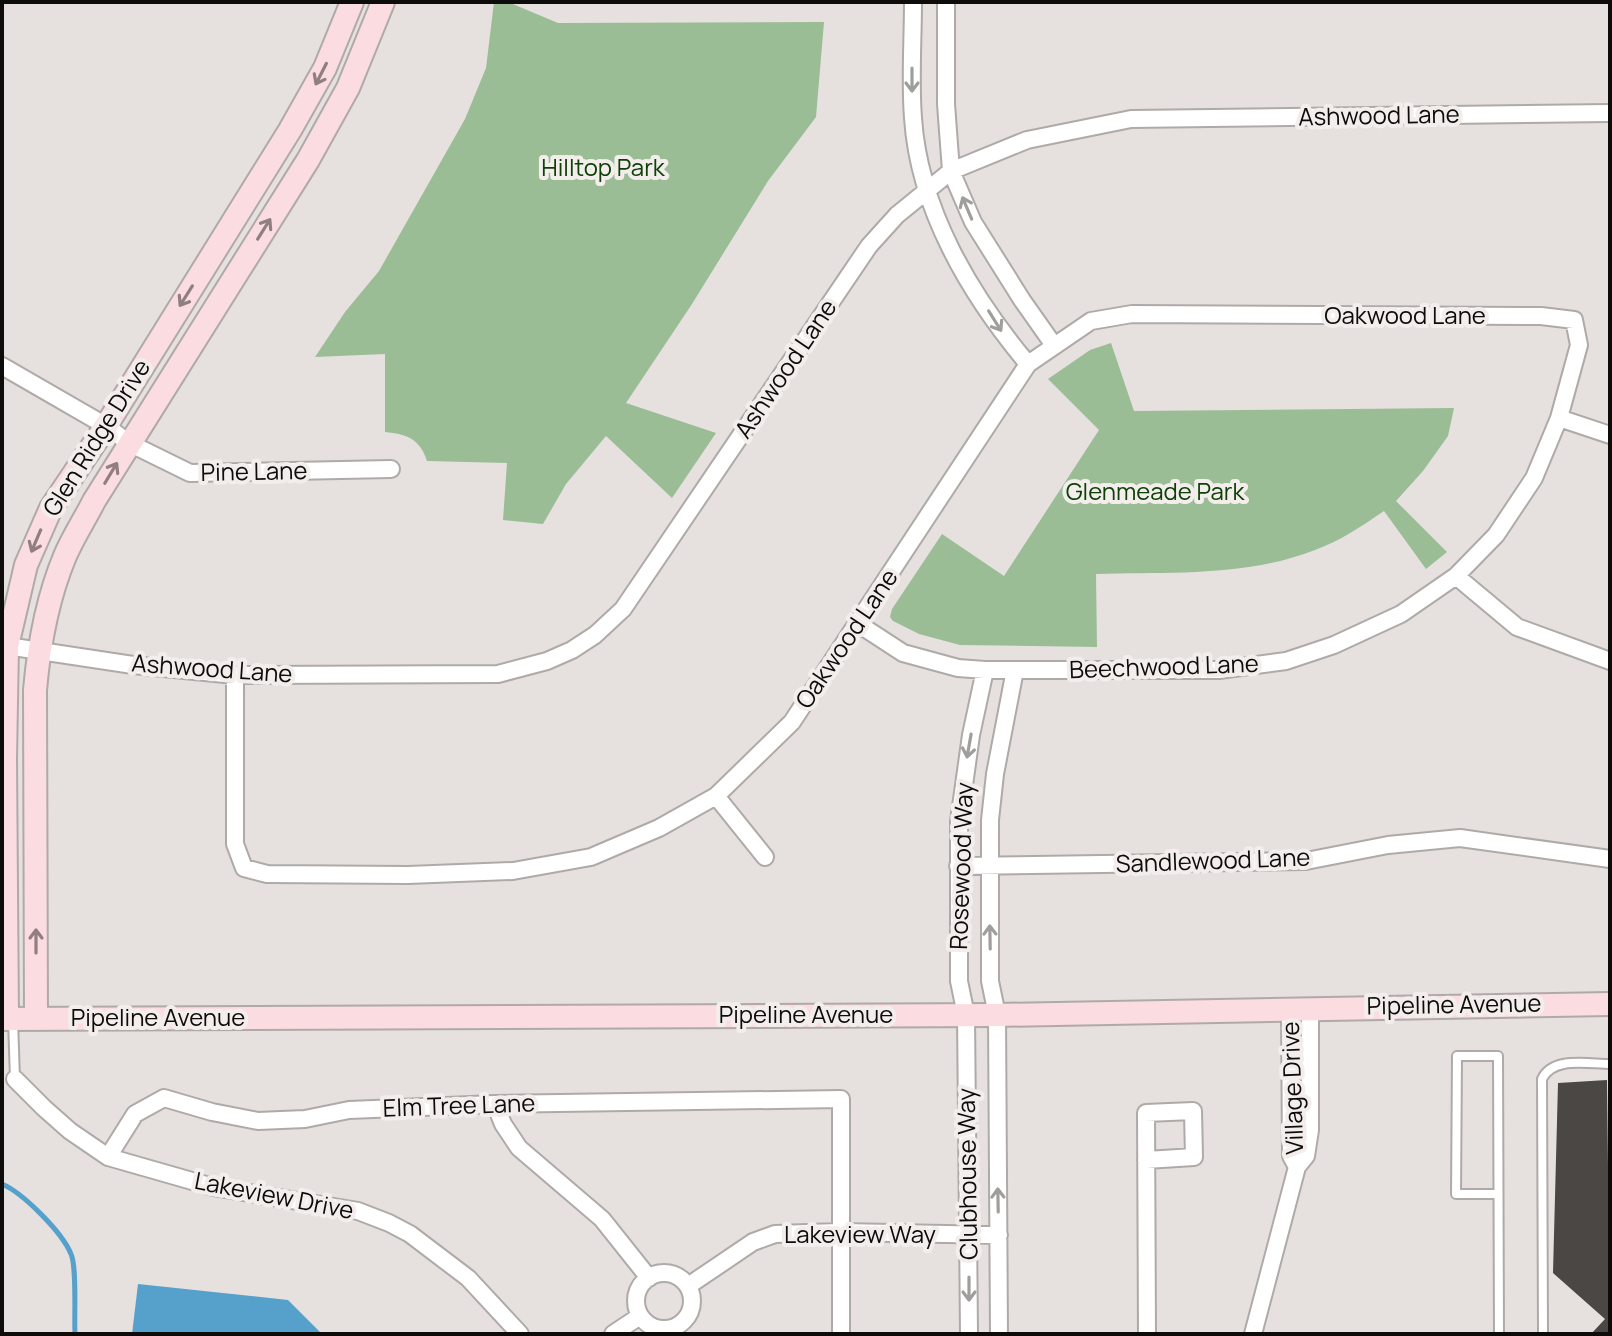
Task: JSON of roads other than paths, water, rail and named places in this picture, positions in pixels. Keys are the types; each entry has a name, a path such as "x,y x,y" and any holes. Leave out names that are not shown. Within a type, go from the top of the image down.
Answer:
{"street":[{"name":"Glen Ridge Drive","path":"14,1019 7,646 26,565 51,508 106,426 290,130 325,68 352,2"},
{"name":"Glen Ridge Drive","path":"14,1019 38,652 49,600 65,555 129,443 308,160 348,88 383,2"},
{"path":"913,2 912,118 925,190 953,253 1000,330 1028,364"},
{"path":"946,2 946,104 951,171 973,222 1053,344"},
{"name":"Ashwood Lane","path":"7,646 133,665 235,675 498,674 547,661 595,635 623,609 869,246 925,190 951,171 1027,140 1131,119 1610,113"},
{"name":"Oakwood Lane","path":"235,675 235,844 244,868 267,874 408,875 513,871 591,857 659,828 716,796 792,722 1028,364 1053,344 1091,321 1132,314 1541,316 1574,320"},
{"name":"Beechwood Lane","path":"857,623 903,653 958,668 985,670 1219,670 1286,661 1334,645 1401,614 1456,576 1496,535 1534,478 1559,418 1579,345 1574,320"},
{"name":"Pine Lane","path":"2,366 106,426 129,443 190,473 391,469"},
{"path":"1559,418 1610,435"},
{"path":"1456,576 1517,627 1610,661"},
{"name":"Rosewood Way","path":"966,1015 959,981 958,866 964,774 985,670"},
{"name":"Rosewood Way","path":"997,1015 990,981 989,866 995,774 1015,670"},
{"path":"716,796 765,857"},
{"name":"Sandlewood Lane","path":"958,866 1306,861 1388,845 1460,838 1610,859"},
{"name":"Pipeline Avenue","path":"14,1019 997,1015 1610,1004"},
{"name":"Village Drive","path":"1253,1334 1297,1167 1306,1156 1310,1130 1310,1073 1300,1008"},
{"name":"Village Drive","path":"1297,1167 1291,1156 1291,1075 1300,1008"},
{"name":"Clubhouse Way","path":"966,1015 969,1334"},
{"name":"Clubhouse Way","path":"997,1015 999,1334"},
{"path":"1291,1075 1310,1073"},
{"name":"Lakeview Drive","path":"15,1079 70,1131 108,1157 213,1187 358,1211 389,1223 410,1234 468,1278 520,1334"},
{"name":"Elm Tree Lane","path":"108,1157 135,1114 164,1098 258,1121 305,1119 349,1110 495,1104 841,1099 840,1232"},
{"path":"495,1104 503,1124 519,1148 602,1219 649,1278"},
{"path":"1146,1160 1147,1334"},
{"path":"840,1232 841,1334"},
{"name":"Lakeview Way","path":"688,1286 753,1242 775,1234 999,1235"},
{"path":"670,1274 688,1286 691,1310 685,1328 660,1329 640,1316 637,1295 649,1278 670,1274"},
{"path":"613,1334 640,1316"}],"lane":[{"path":"14,1019 15,1079"},
{"path":"1498,1194 1456,1194 1457,1056 1498,1056 1499,1334"},
{"path":"1543,1334 1542,1079 1547,1070 1556,1064 1610,1064"}],"water":[{"path":"138,1284 288,1300 322,1334 132,1334"}],"waterway":[{"path":"2,1184 41,1214 71,1254 75,1280 75,1334"}],"park label":[{"name":"Hilltop Park","path":"603,168"},
{"name":"Glenmeade Park","path":"1155,492"}]}
